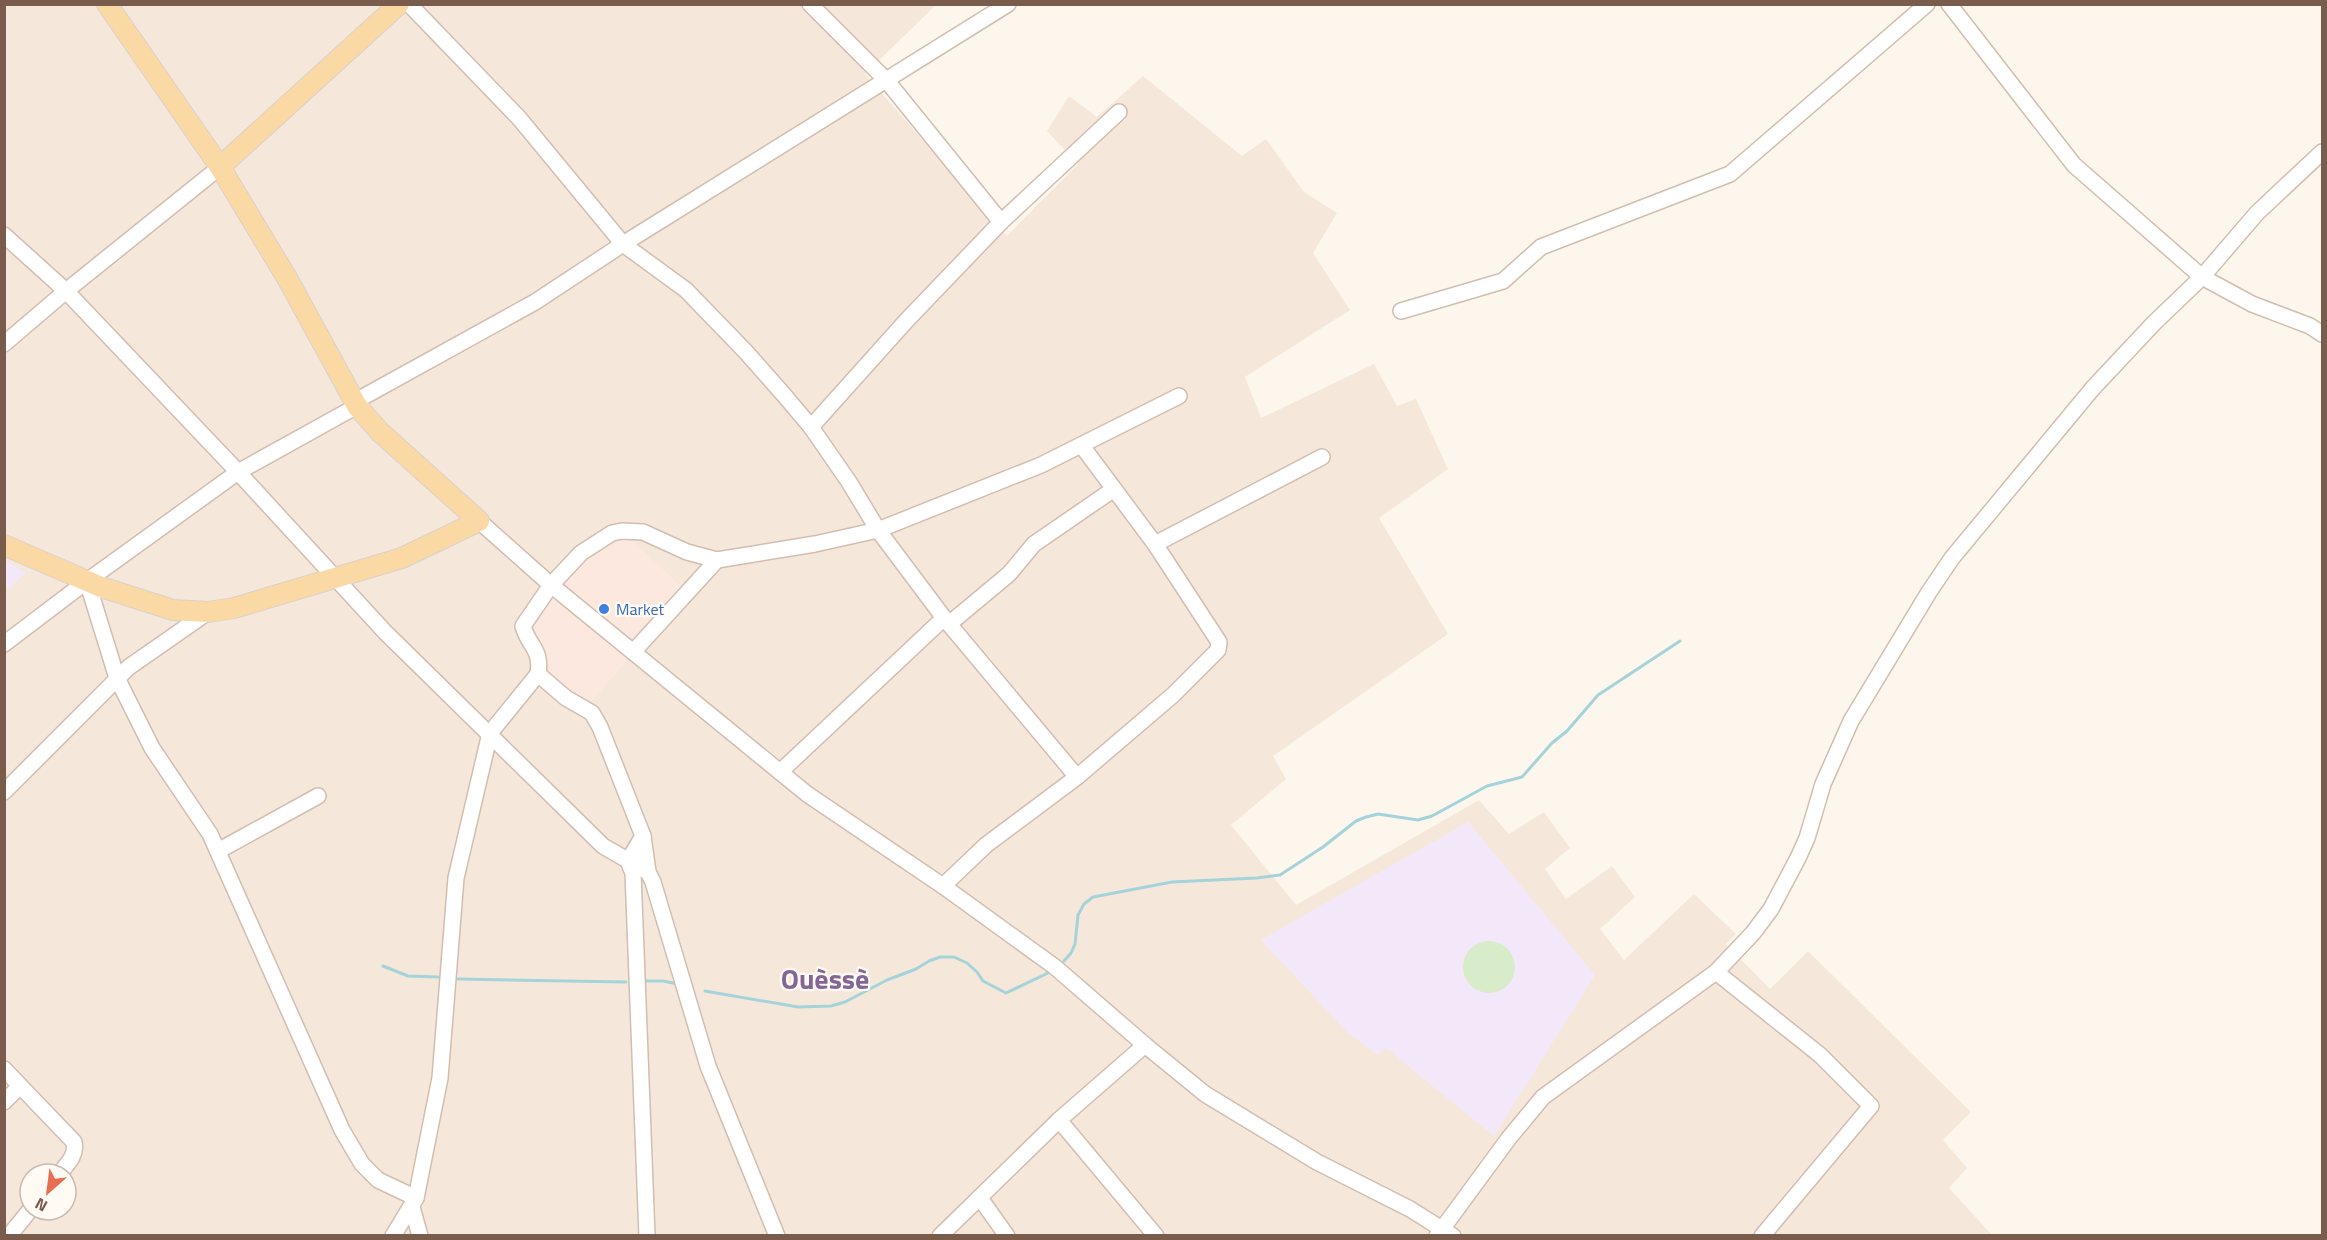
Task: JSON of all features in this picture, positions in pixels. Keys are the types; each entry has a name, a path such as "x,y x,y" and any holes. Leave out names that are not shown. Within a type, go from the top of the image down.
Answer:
{"main road":[{"path":"4,545 87,581 173,610 208,612 234,608 402,558 479,521 381,432 355,404 287,278 220,167 107,4"},
{"path":"220,167 399,4"}],"street":[{"path":"409,4 519,118 623,244 686,290 747,352 811,428 849,482 878,530 946,621 1077,777"},
{"path":"810,4 887,81 1000,222"},
{"path":"4,644 238,471 535,303 623,244 1008,4"},
{"path":"1401,311 1503,280 1541,247 1730,174 1927,4"},
{"path":"1949,4 2074,165 2202,277 2252,304 2310,326 2322,334"},
{"path":"811,428 907,320 1000,222 1119,112"},
{"path":"479,521 551,585 780,772 833,812 943,886 1055,967 1204,1094 1317,1162 1410,1209 1444,1233 1509,1138 1543,1097 1716,972 1753,933 1788,881 1807,838 1823,784 1851,721 1952,558 2094,388 2154,323 2202,277 2257,213 2322,152"},
{"path":"4,344 220,167"},
{"path":"4,235 66,291 238,471 385,632 603,846 648,872"},
{"path":"393,1236 414,1203 442,1063 456,878 490,733 538,674 536,649 523,626 530,612 551,585 581,553 601,538 622,531 643,532 687,552 717,560 815,544 878,530 1041,465 1179,396"},
{"path":"943,886 995,837 1077,777 1173,695 1218,650 1219,642 1155,544 1082,446"},
{"path":"1155,544 1322,457"},
{"path":"780,772 946,621 1009,574 1034,544 1114,489"},
{"path":"633,652 717,560"},
{"path":"87,581 117,678 152,748 210,834 342,1130 362,1164 378,1180 414,1203 420,1236"},
{"path":"4,792 129,667 208,612"},
{"path":"538,674 566,698 592,713 600,727 644,836 648,872 653,882 708,1066 777,1236"},
{"path":"218,851 318,796"},
{"path":"628,861 644,836"},
{"path":"628,861 633,873 647,1236"},
{"path":"1716,972 1820,1055 1871,1106 1762,1236"},
{"path":"940,1236 1059,1120 1145,1045"},
{"path":"4,1069 74,1142 76,1149 69,1162"},
{"path":"4,1102 20,1086"},
{"path":"1059,1120 1156,1236"},
{"path":"980,1198 1007,1236"},
{"path":"9,1236 20,1222"}],"shaded area":[{"path":"5,4 936,5 865,74 1007,236 1078,164 1047,131 1069,96 1097,117 1143,76 1242,156 1266,139 1304,192 1337,213 1313,253 1350,310 1245,377 1261,418 1374,364 1397,406 1416,399 1448,469 1379,518 1448,634 1273,756 1286,779 1231,825 1296,905 1479,800 1509,834 1544,812 1570,848 1545,869 1566,899 1612,866 1635,897 1600,929 1624,960 1694,894 1736,934 1726,944 1770,989 1808,951 1971,1112 1943,1140 1967,1168 1949,1188 1992,1235 5,1236"},
{"name":"Market","path":"622,531 688,593 585,708 538,674 523,626 551,585"},
{"path":"5,561 26,573 5,591"},
{"path":"1468,822 1595,975 1494,1136 1386,1048 1378,1055 1348,1033 1261,940"}],"green space":[{"path":"1484,941 1494,941 1508,948 1515,967 1508,986 1494,993 1484,993 1474,989 1467,982 1463,972 1463,962 1467,952 1474,945"}],"waterway":[{"path":"1064,961 1075,944 1078,915 1084,904 1093,897 1172,882 1280,875 1323,847 1356,821 1378,814 1418,820 1432,816 1487,786 1522,777 1598,695 1680,641"},
{"path":"705,991 798,1007 831,1006 845,1002 887,980 940,957 954,957 967,963 983,981 1006,993 1048,973"},
{"path":"383,966 408,976 438,977"},
{"path":"458,979 626,982"},
{"path":"645,981 678,984"}],"place":[{"name":"Market","path":"604,609"}],"district":[{"name":"Ouèssè","path":"825,978"}]}
